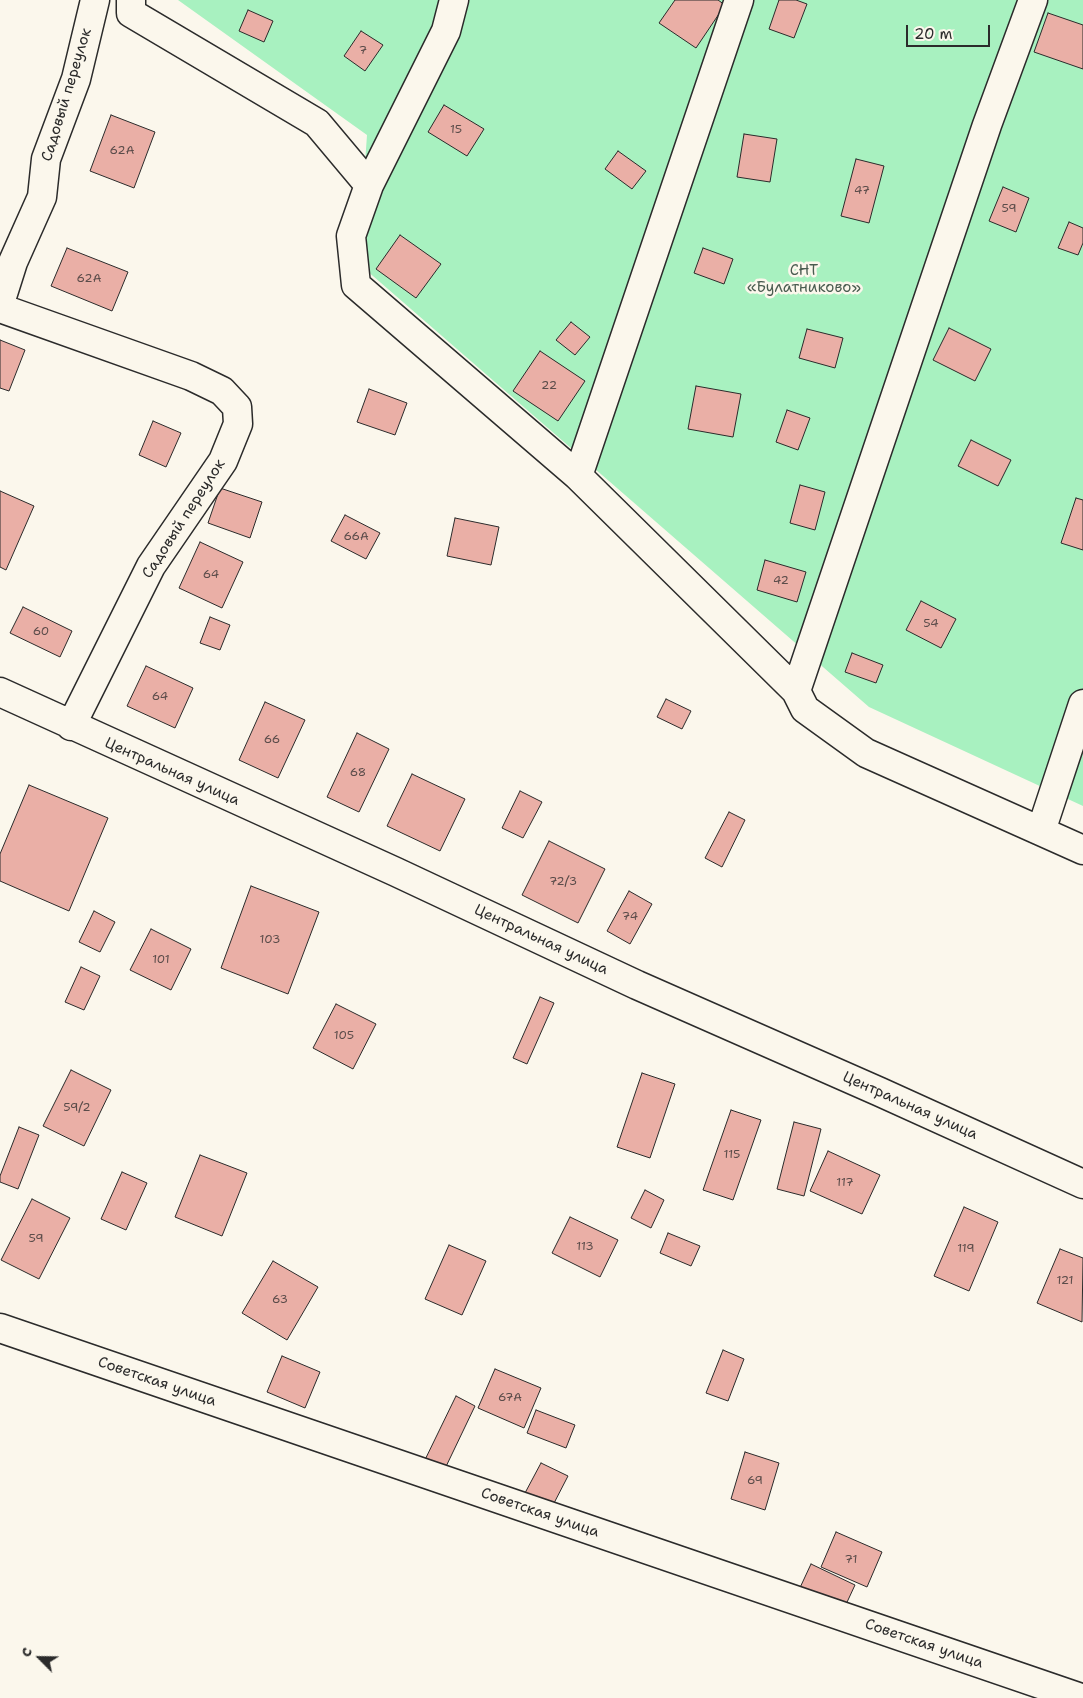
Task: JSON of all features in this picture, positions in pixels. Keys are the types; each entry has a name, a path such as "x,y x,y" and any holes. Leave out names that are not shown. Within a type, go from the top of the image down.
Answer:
{"street":[{"name":"Садовый переулок","path":"0,303 13,262 42,197 46,159 76,79 95,0"},
{"path":"131,0 131,13 317,123 369,185"},
{"path":"454,0 446,31 369,185 351,236 356,285 578,476 796,691 805,709 866,753 1083,850"},
{"path":"578,476 739,0"},
{"path":"796,691 984,135 1033,0"},
{"name":"Садовый переулок","path":"0,308 191,376 222,391 237,407 238,424 223,461 151,566 71,726"},
{"name":"Центральная улица","path":"0,692 71,726 396,872 637,985 1083,1184"},
{"path":"1041,831 1083,704"},
{"name":"Советская улица","path":"0,1328 1081,1698"}],"green space":[{"name":"СНТ «Булатниково»","path":"178,0 1083,0 1083,806 869,707 358,263 367,135"}],"building":[{"path":"675,0 718,0 725,5 696,48 659,23"},
{"path":"779,0 796,0 807,4 794,38 769,29"},
{"path":"248,10 273,21 264,42 239,31"},
{"path":"1048,13 1083,25 1083,69 1034,52"},
{"path":"361,31 383,45 365,71 344,56"},
{"path":"444,105 484,129 467,156 428,132"},
{"path":"111,115 155,132 134,188 90,171"},
{"path":"744,134 777,139 770,182 737,177"},
{"path":"618,151 646,171 632,189 605,169"},
{"path":"856,159 884,166 869,223 841,216"},
{"path":"1003,187 1029,198 1016,232 989,221"},
{"path":"1069,222 1083,228 1083,243 1078,255 1058,248"},
{"path":"400,235 441,264 416,298 376,269"},
{"path":"67,248 128,272 112,311 51,286"},
{"path":"703,248 733,259 724,284 694,273"},
{"path":"571,322 590,337 575,355 556,340"},
{"path":"949,328 991,349 975,381 933,360"},
{"path":"807,329 843,338 835,368 799,358"},
{"path":"0,340 25,350 9,391 0,388"},
{"path":"540,351 585,381 558,421 513,391"},
{"path":"696,386 741,394 733,437 688,429"},
{"path":"369,389 407,403 395,435 357,422"},
{"path":"787,410 810,418 798,450 776,442"},
{"path":"153,421 181,433 166,467 139,455"},
{"path":"971,440 1011,460 998,486 958,466"},
{"path":"800,485 825,492 815,530 790,523"},
{"path":"220,488 262,502 250,538 208,523"},
{"path":"0,491 34,506 6,570 0,567"},
{"path":"1076,498 1083,500 1083,550 1061,543"},
{"path":"345,515 380,533 366,559 331,541"},
{"path":"455,518 499,527 491,565 447,556"},
{"path":"200,542 243,562 222,608 179,588"},
{"path":"765,560 806,572 797,602 757,590"},
{"path":"921,601 956,619 941,648 906,630"},
{"path":"23,607 72,631 60,657 10,633"},
{"path":"210,617 230,625 220,650 200,643"},
{"path":"852,653 883,665 876,683 845,672"},
{"path":"146,666 193,688 175,728 127,706"},
{"path":"666,699 691,711 682,729 657,717"},
{"path":"265,702 305,720 278,778 239,760"},
{"path":"357,733 389,749 359,812 327,797"},
{"path":"412,774 465,799 440,851 387,826"},
{"path":"29,785 108,818 69,911 0,881 0,854"},
{"path":"520,791 542,802 523,838 502,828"},
{"path":"729,812 745,820 722,867 705,858"},
{"path":"549,841 605,869 578,923 522,895"},
{"path":"251,886 319,912 288,994 221,968"},
{"path":"629,891 652,904 630,944 607,931"},
{"path":"94,911 115,922 100,952 79,942"},
{"path":"151,929 191,949 171,990 130,970"},
{"path":"81,967 100,976 84,1010 65,1002"},
{"path":"540,997 554,1003 527,1064 513,1058"},
{"path":"336,1004 376,1024 353,1069 313,1048"},
{"path":"71,1070 111,1090 84,1146 43,1126"},
{"path":"642,1073 675,1084 650,1158 617,1147"},
{"path":"731,1110 761,1120 733,1200 703,1190"},
{"path":"794,1122 821,1129 804,1196 777,1189"},
{"path":"19,1127 39,1135 18,1189 0,1182 0,1176"},
{"path":"828,1151 880,1175 862,1214 810,1191"},
{"path":"200,1155 247,1173 222,1236 175,1217"},
{"path":"122,1172 147,1183 126,1230 101,1219"},
{"path":"645,1190 664,1200 651,1228 631,1218"},
{"path":"32,1199 70,1218 39,1279 1,1260"},
{"path":"964,1207 998,1222 969,1291 934,1276"},
{"path":"570,1217 618,1240 600,1277 552,1253"},
{"path":"668,1233 700,1246 691,1266 660,1253"},
{"path":"449,1245 486,1261 462,1315 425,1299"},
{"path":"1060,1249 1083,1258 1082,1322 1037,1303"},
{"path":"273,1261 318,1287 287,1340 242,1313"},
{"path":"723,1350 744,1359 728,1401 706,1393"},
{"path":"282,1356 320,1372 305,1408 267,1392"},
{"path":"495,1369 541,1388 524,1428 478,1408"},
{"path":"456,1396 475,1406 441,1477 421,1468"},
{"path":"536,1410 575,1425 566,1448 527,1433"},
{"path":"745,1452 779,1463 765,1510 731,1499"},
{"path":"541,1463 568,1476 552,1507 525,1493"},
{"path":"836,1532 882,1552 867,1587 821,1567"},
{"path":"811,1564 855,1585 842,1613 798,1592"}]}
